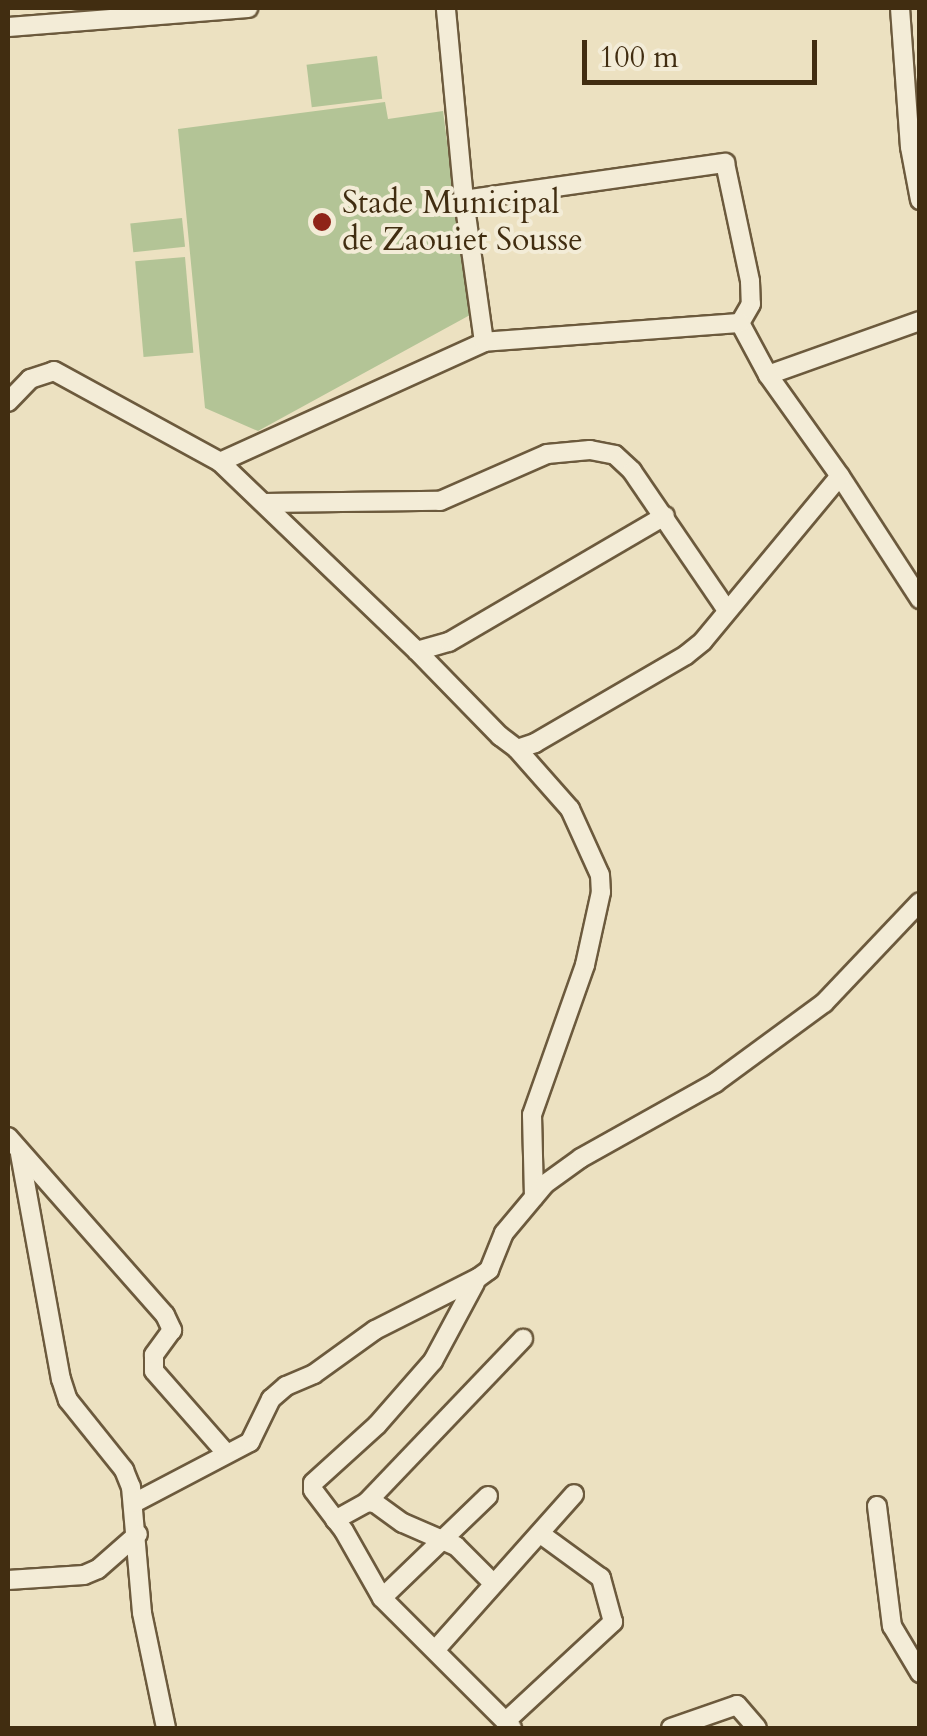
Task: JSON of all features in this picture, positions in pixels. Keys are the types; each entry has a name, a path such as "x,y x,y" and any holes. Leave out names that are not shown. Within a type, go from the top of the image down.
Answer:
{"street":[{"path":"8,28 57,15 248,8"},
{"path":"446,8 464,200 484,342"},
{"path":"900,8 910,147 920,200"},
{"path":"464,200 725,163 750,281 751,304 740,323"},
{"path":"768,375 920,321"},
{"path":"220,462 484,342 740,323"},
{"path":"740,323 768,375 920,599"},
{"path":"8,402 30,380 54,371 220,462 517,749 570,809 600,876 601,892 585,966 532,1115 534,1197"},
{"path":"264,504 440,501 547,454 590,450 615,455 632,471 665,516 726,610"},
{"path":"517,749 579,720 686,656 703,641 840,476"},
{"path":"417,650 449,642 665,516"},
{"path":"134,1503 256,1436 271,1399 286,1386 314,1374 376,1330 489,1270 504,1233 557,1174 715,1083 824,1004 920,902"},
{"path":"8,1137 165,1315 172,1330 154,1355 154,1371 226,1453"},
{"path":"20,1154 61,1380 68,1400 124,1470 134,1503 142,1614 166,1728"},
{"path":"478,1278 433,1361 378,1426 313,1483 313,1490 336,1520 382,1598 509,1725 613,1622 608,1590 601,1578 542,1535"},
{"path":"336,1520 367,1502 522,1339"},
{"path":"436,1648 542,1535 574,1494"},
{"path":"382,1598 488,1496"},
{"path":"367,1502 443,1539 470,1558 493,1583"},
{"path":"876,1506 892,1626 920,1673"},
{"path":"8,1580 84,1575 98,1569 138,1534"},
{"path":"671,1728 737,1705 757,1728"}],"green space":[{"path":"377,56 382,99 312,107 307,65"},
{"name":"Stade Municipal de Zaouiet Sousse","path":"385,102 388,119 443,111 470,315 258,431 205,408 178,129"},
{"path":"182,218 185,247 133,252 130,223"},
{"path":"185,257 193,353 144,357 135,261"}],"place":[{"name":"Stade Municipal de Zaouiet Sousse","path":"322,222"}]}
